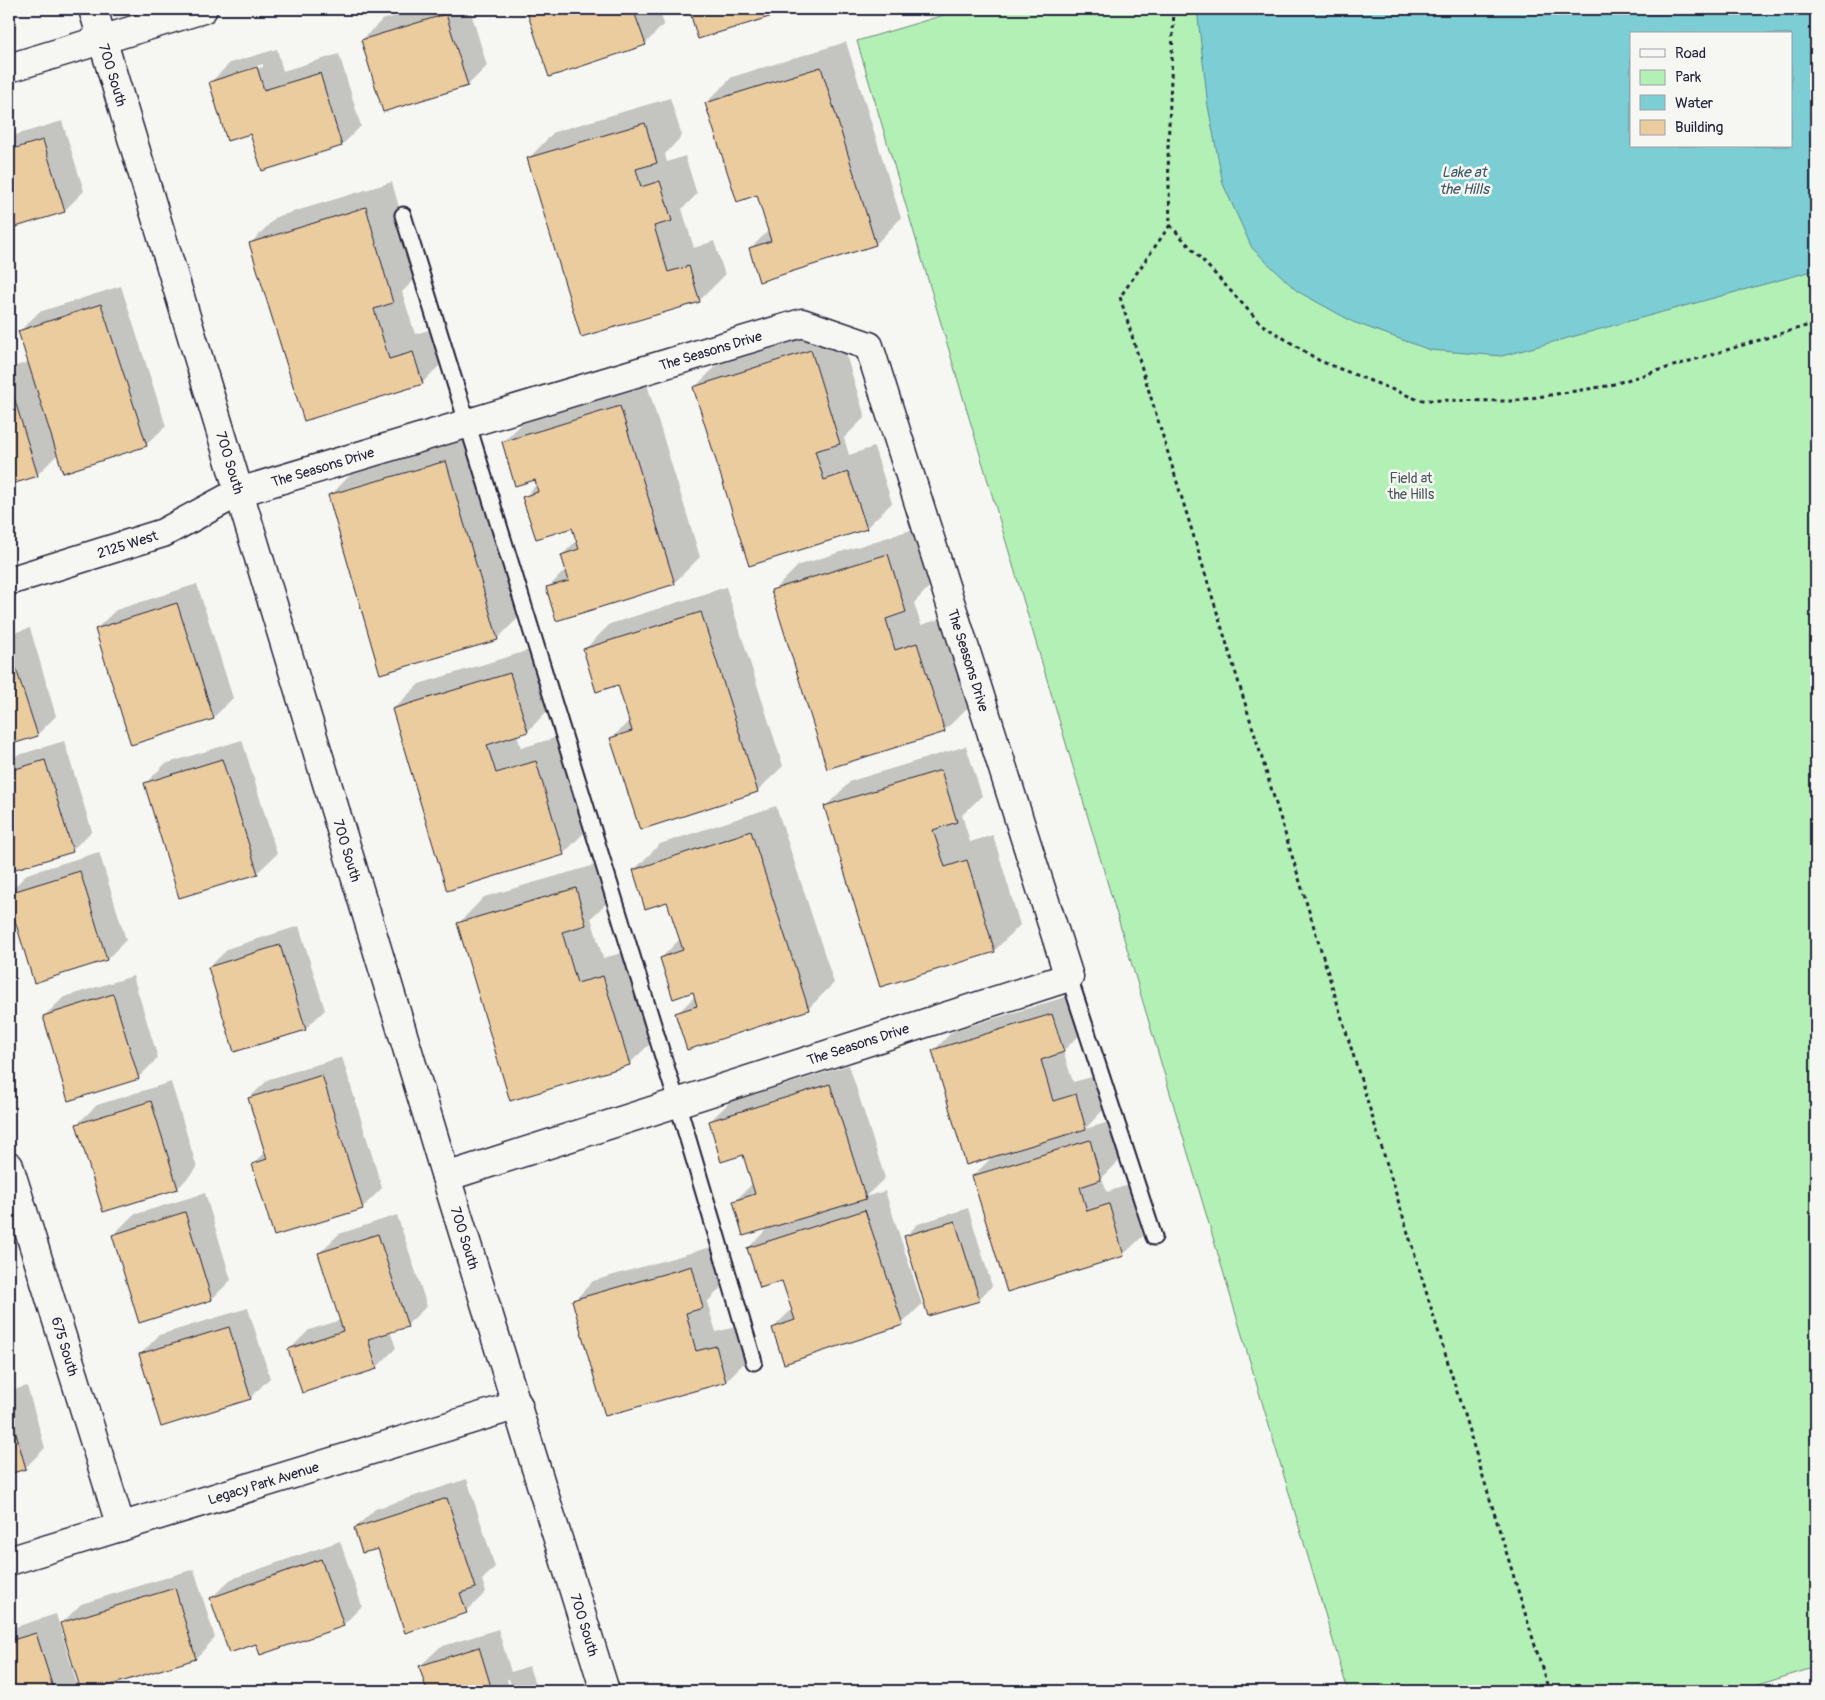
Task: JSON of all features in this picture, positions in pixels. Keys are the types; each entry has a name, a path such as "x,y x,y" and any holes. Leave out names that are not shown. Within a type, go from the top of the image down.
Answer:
{"street":[{"name":"700 South","path":"93,9 446,1177 605,1691"},
{"path":"9,68 203,9"},
{"name":"The Seasons Drive","path":"239,492 802,323 869,346 1070,977 446,1177"},
{"name":"2125 West","path":"9,581 163,533 239,492"},
{"name":"675 South","path":"9,1166 121,1527"},
{"name":"Legacy Park Avenue","path":"9,1561 518,1405"}],"lane":[{"path":"403,215 754,1362"},
{"path":"1070,977 1154,1237"}],"path":[{"path":"1174,9 1168,148 1170,225 1120,297 1549,1691"},
{"path":"1170,225 1261,324 1320,361 1419,400 1512,401 1608,386 1816,323"}],"green space":[{"name":"Field at the Hills","path":"964,9 1816,9 1816,1667 1738,1691 1348,1691 857,41"}],"water":[{"name":"Lake at the Hills","path":"1197,9 1816,9 1816,270 1502,356 1430,350 1353,322 1297,291 1252,248 1223,184 1208,106"}],"building":[{"path":"526,9 633,9 646,45 549,77"},
{"path":"689,9 792,9 792,10 698,39"},
{"path":"446,14 468,86 383,112 361,40"},
{"path":"257,67 264,90 320,73 342,146 262,171 250,134 227,141 209,82"},
{"path":"821,67 876,245 759,282 749,248 771,241 757,195 737,202 705,103"},
{"path":"645,123 657,163 636,169 641,187 660,181 672,221 654,226 668,272 689,266 700,302 581,337 527,158"},
{"path":"43,140 65,212 9,229 9,150"},
{"path":"366,207 393,303 374,309 389,359 413,352 423,384 304,421 249,243"},
{"path":"101,304 147,446 63,473 18,331"},
{"path":"811,350 840,444 815,451 824,480 848,472 867,529 749,566 693,387"},
{"path":"9,381 38,476 9,485"},
{"path":"620,406 675,584 556,621 546,587 569,581 561,555 579,549 572,528 536,539 522,497 538,492 535,480 515,486 502,442"},
{"path":"446,461 498,640 380,674 328,495"},
{"path":"888,554 906,612 886,619 895,650 917,643 945,732 827,769 771,590"},
{"path":"177,603 214,719 131,745 95,629"},
{"path":"701,612 758,792 640,830 610,738 632,731 618,685 596,692 583,649"},
{"path":"9,647 38,736 9,745"},
{"path":"510,673 528,732 487,745 496,773 536,761 564,855 447,891 392,709"},
{"path":"222,759 258,874 179,898 144,783"},
{"path":"45,760 73,852 9,871 9,771"},
{"path":"941,770 957,822 933,830 945,867 967,860 995,952 880,987 824,806"},
{"path":"751,831 809,1010 687,1050 675,1013 697,1006 693,992 673,999 660,958 683,950 667,902 645,909 633,870"},
{"path":"80,871 107,960 34,983 9,901 9,893"},
{"path":"576,888 586,925 562,932 577,983 603,976 630,1065 510,1101 457,923"},
{"path":"280,945 306,1030 234,1052 208,967"},
{"path":"113,994 139,1079 68,1101 43,1016"},
{"path":"1052,1014 1064,1052 1041,1060 1053,1101 1076,1094 1086,1129 966,1165 932,1050"},
{"path":"322,1075 363,1209 274,1236 252,1164 267,1159 248,1098"},
{"path":"830,1084 866,1199 743,1236 733,1201 755,1194 743,1155 721,1162 709,1121"},
{"path":"151,1101 178,1189 103,1212 76,1124"},
{"path":"1090,1140 1101,1180 1080,1187 1087,1211 1109,1204 1124,1256 1007,1292 972,1176"},
{"path":"865,1210 903,1325 784,1364 772,1328 795,1320 782,1281 760,1288 747,1248"},
{"path":"185,1212 212,1300 139,1323 112,1235"},
{"path":"955,1221 980,1301 928,1316 904,1236"},
{"path":"378,1234 408,1327 368,1339 377,1369 302,1393 288,1349 343,1331 318,1253"},
{"path":"692,1266 703,1308 686,1313 696,1351 716,1346 726,1382 605,1416 572,1300"},
{"path":"229,1327 251,1399 161,1427 139,1354"},
{"path":"9,1409 26,1469 9,1474"},
{"path":"447,1498 476,1588 460,1593 467,1613 405,1633 378,1549 362,1553 354,1528"},
{"path":"321,1559 344,1626 260,1655 256,1644 229,1653 210,1598"},
{"path":"175,1588 196,1659 91,1691 81,1691 60,1623"},
{"path":"36,1633 54,1691 9,1691 9,1641"},
{"path":"479,1647 492,1690 510,1685 512,1691 427,1691 419,1666"}]}
